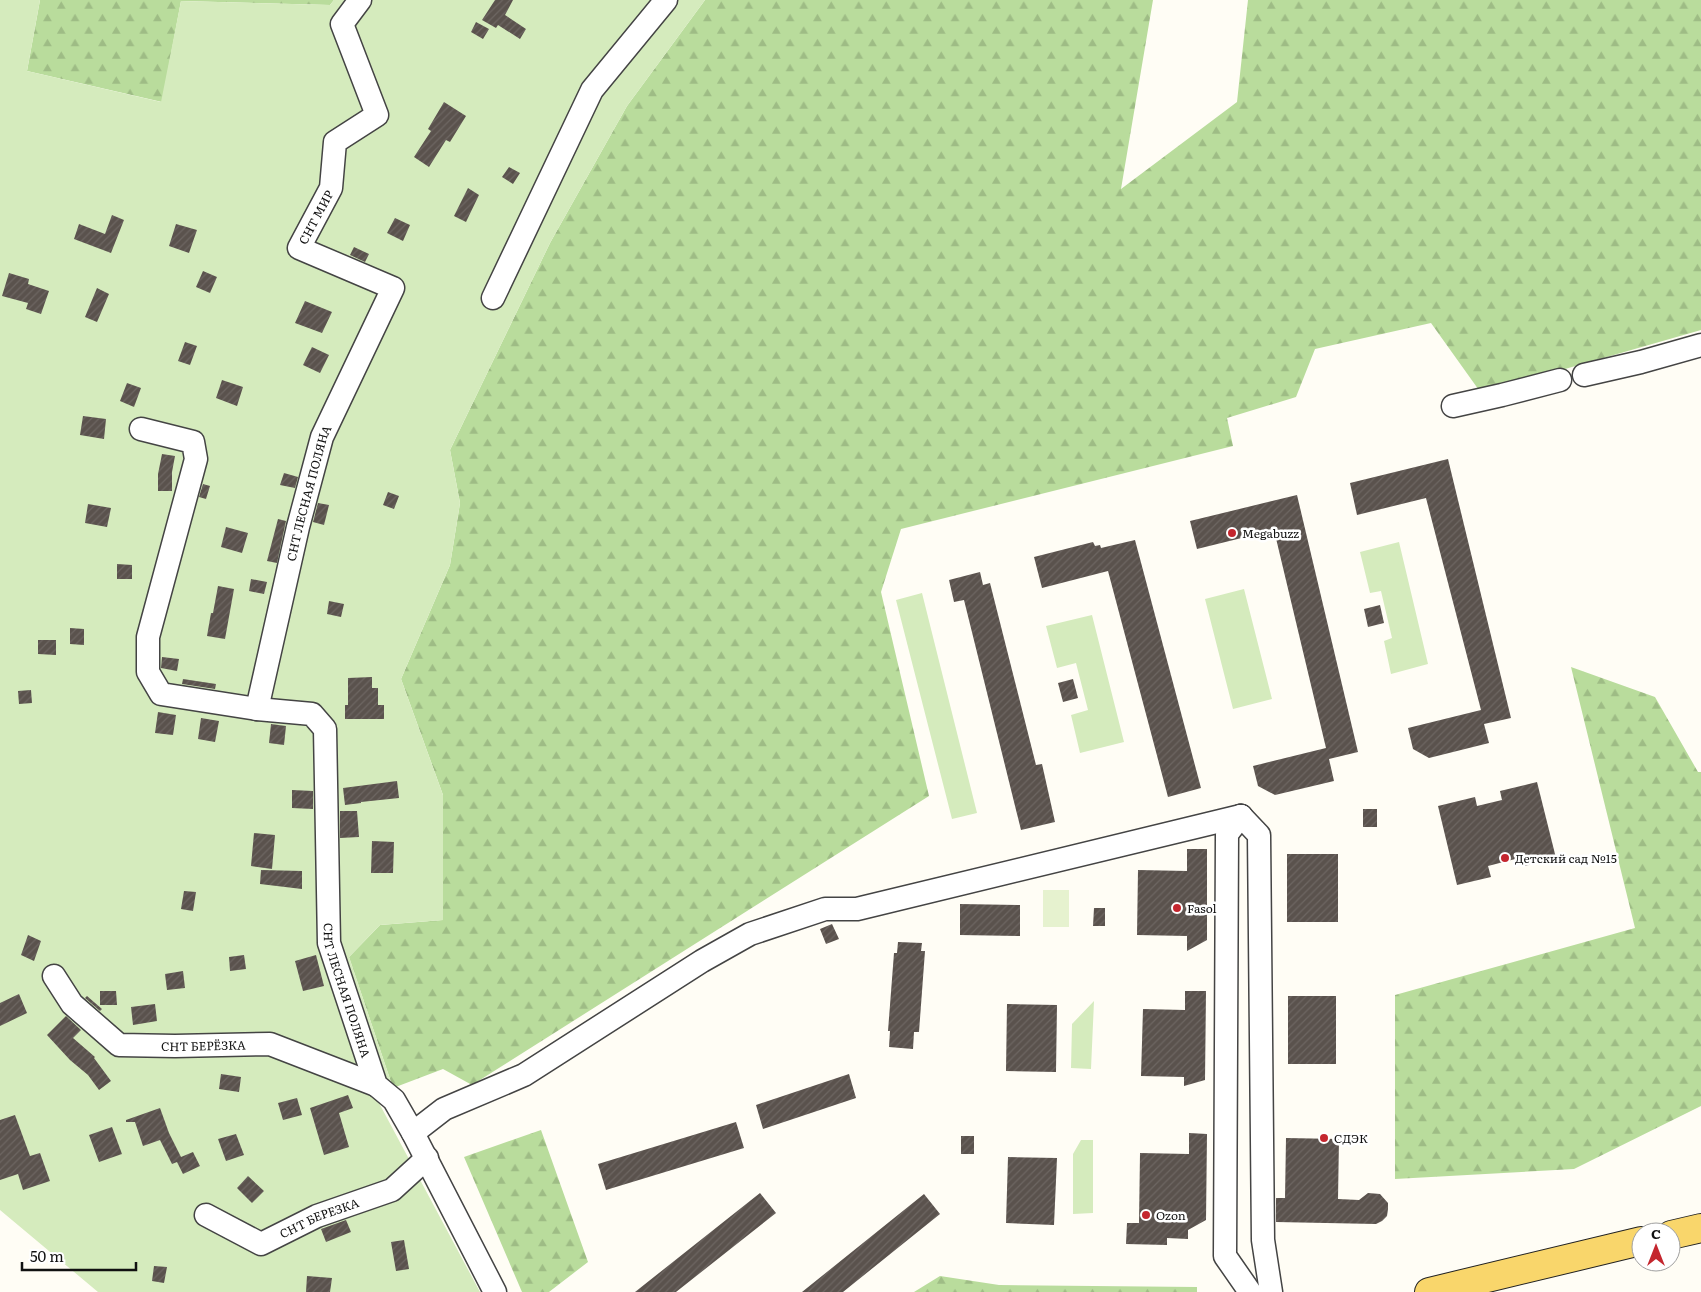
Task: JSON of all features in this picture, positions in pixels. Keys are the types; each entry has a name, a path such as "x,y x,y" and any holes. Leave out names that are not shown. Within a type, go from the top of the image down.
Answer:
{"main road":[{"path":"1681,1232 1701,1228"},
{"path":"1429,1292 1497,1284 1631,1245"}],"street":[{"name":"СНТ МИР","path":"360,0 342,24 377,115 334,142 331,188 299,248 392,288"},
{"path":"493,298 592,90 666,0"},
{"name":"СНТ ЛЕСНАЯ ПОЛЯНА","path":"257,709 298,527 322,437 392,288"},
{"path":"1584,375 1641,362 1701,345"},
{"path":"1453,406 1560,380"},
{"name":"СНТ ЛЕСНАЯ ПОЛЯНА","path":"141,428 193,442 196,459 148,637 148,672 161,694 257,709 312,714 325,729 329,943 376,1085"},
{"path":"414,1133 444,1109 524,1075 702,961 750,934 825,910 857,909 1241,816"},
{"path":"1241,816 1259,834 1263,1240 1271,1292"},
{"path":"1241,816 1227,834 1225,1256 1250,1292"},
{"name":"СНТ БЕРЁЗКА","path":"54,976 72,1004 119,1045 270,1044 376,1085"},
{"path":"376,1085 394,1100 414,1133 495,1292"},
{"name":"СНТ БЕРЕЗКА","path":"206,1215 261,1244 317,1216 392,1190 427,1158"}],"green space":[{"path":"0,0 40,0 27,71 161,102 181,1 330,5 334,0 705,0 627,106 550,243 450,450 460,503 450,565 401,679 443,795 443,920 380,925 349,957 393,1088 379,1103 480,1292 98,1292 0,1210"},
{"path":"40,0 334,0 330,5 181,1 162,102 27,71"},
{"path":"705,0 1153,0 1121,189 1237,102 1248,0 1701,0 1701,330 1481,393 1431,323 1315,349 1296,397 1227,418 1233,446 901,529 881,592 929,796 472,1085 443,1069 393,1088 349,957 380,925 443,920 443,795 401,679 450,565 460,503 450,450 550,243 627,106"},
{"path":"1399,542 1428,664 1391,674 1384,641 1392,638 1381,591 1370,593 1360,552"},
{"path":"1244,589 1272,699 1233,709 1205,599"},
{"path":"922,593 977,813 952,819 896,600"},
{"path":"1092,615 1124,742 1080,753 1071,715 1088,710 1076,663 1057,668 1046,626"},
{"path":"1571,667 1655,697 1698,772 1701,772 1701,1106 1574,1169 1395,1179 1395,995 1635,928"},
{"path":"1043,890 1069,890 1069,927 1043,927"},
{"path":"1094,1001 1091,1069 1071,1068 1072,1024"},
{"path":"541,1130 588,1262 549,1292 522,1292 464,1157"},
{"path":"1081,1140 1093,1140 1093,1213 1073,1214 1073,1154"},
{"path":"940,1276 999,1285 1197,1287 1197,1292 914,1292"}],"building":[{"path":"495,0 513,0 505,15 526,29 520,39 498,25 496,28 482,20"},
{"path":"476,22 489,29 483,39 471,32"},
{"path":"444,102 466,116 450,142 446,140 429,167 414,157 431,131 428,129"},
{"path":"509,167 520,173 513,184 502,177"},
{"path":"468,188 479,195 466,222 454,216"},
{"path":"112,215 124,220 111,253 74,239 79,224 105,234"},
{"path":"395,218 410,225 403,241 387,233"},
{"path":"176,224 197,230 189,253 169,246"},
{"path":"354,247 369,254 365,262 350,255"},
{"path":"203,271 217,277 210,293 196,287"},
{"path":"9,273 29,279 28,284 49,291 41,314 26,309 28,303 2,296"},
{"path":"97,288 109,294 97,322 85,317"},
{"path":"305,301 332,312 322,333 295,323"},
{"path":"185,342 197,346 190,365 178,361"},
{"path":"312,347 329,355 320,373 303,365"},
{"path":"222,380 243,387 237,406 216,398"},
{"path":"127,383 141,388 134,407 120,401"},
{"path":"83,416 106,419 104,439 80,435"},
{"path":"162,454 175,456 172,472 172,491 158,491 158,474"},
{"path":"1448,459 1511,718 1484,724 1489,743 1429,758 1413,749 1408,728 1481,710 1426,498 1357,515 1350,483"},
{"path":"284,473 298,477 295,488 280,485"},
{"path":"203,484 210,486 206,499 199,497"},
{"path":"388,492 399,496 394,509 383,505"},
{"path":"1297,495 1358,752 1329,759 1334,781 1275,795 1258,786 1253,766 1326,748 1274,530 1197,549 1190,521"},
{"path":"318,503 329,505 324,525 313,522"},
{"path":"88,504 111,508 107,527 85,523"},
{"path":"278,519 286,521 277,563 267,561"},
{"path":"226,527 248,533 242,553 221,547"},
{"path":"1135,540 1201,788 1168,797 1108,571 1042,588 1034,557 1093,542 1095,546 1100,545 1101,548"},
{"path":"117,564 132,565 132,579 117,579"},
{"path":"980,572 983,585 990,583 1036,765 1042,764 1055,822 1021,830 964,600 954,602 949,580"},
{"path":"251,579 267,582 264,594 249,591"},
{"path":"218,586 234,589 225,639 207,636"},
{"path":"329,601 344,604 341,617 327,614"},
{"path":"1380,605 1384,623 1368,627 1364,609"},
{"path":"70,628 84,629 84,645 70,644"},
{"path":"38,640 56,640 56,655 38,654"},
{"path":"162,657 179,659 177,671 161,668"},
{"path":"372,677 372,688 378,688 378,705 384,705 384,719 345,719 345,705 348,705 348,678"},
{"path":"183,679 216,684 215,689 182,684"},
{"path":"1073,679 1078,698 1063,702 1058,683"},
{"path":"31,690 32,703 19,704 18,691"},
{"path":"158,712 176,715 173,735 155,733"},
{"path":"201,718 219,721 215,742 198,739"},
{"path":"271,724 286,726 284,745 269,743"},
{"path":"397,781 399,798 345,805 343,788"},
{"path":"1537,782 1556,858 1525,866 1523,857 1488,866 1491,877 1457,885 1438,806 1475,797 1477,806 1502,800 1500,791"},
{"path":"292,790 313,791 313,809 292,808"},
{"path":"1363,809 1377,809 1377,827 1363,827"},
{"path":"340,811 357,811 359,837 340,838"},
{"path":"254,833 275,835 272,869 251,866"},
{"path":"372,841 394,842 393,873 371,873"},
{"path":"1187,849 1207,849 1207,940 1187,951 1187,936 1137,935 1138,870 1187,871"},
{"path":"1287,854 1338,854 1338,922 1287,922"},
{"path":"261,870 302,871 302,889 260,884"},
{"path":"184,891 196,892 193,911 181,909"},
{"path":"960,904 1020,905 1020,936 960,935"},
{"path":"1094,908 1105,908 1105,926 1093,926"},
{"path":"832,924 839,939 826,944 820,929"},
{"path":"28,935 41,941 34,961 21,955"},
{"path":"898,942 922,943 921,951 925,951 919,1032 914,1032 913,1049 889,1047 890,1031 888,1031 894,953 897,953"},
{"path":"244,955 246,969 230,971 229,957"},
{"path":"316,955 324,986 303,991 295,961"},
{"path":"183,971 185,988 167,990 165,974"},
{"path":"100,991 116,991 117,1005 100,1005"},
{"path":"1185,991 1206,991 1205,1080 1184,1086 1184,1077 1141,1076 1143,1009 1185,1010"},
{"path":"19,994 27,1013 0,1026 0,1003"},
{"path":"87,996 102,1009 100,1011 85,998"},
{"path":"1288,996 1336,996 1336,1064 1288,1064"},
{"path":"155,1004 157,1021 133,1025 131,1007"},
{"path":"1007,1004 1057,1005 1056,1072 1006,1071"},
{"path":"66,1016 81,1030 73,1038 95,1057 111,1081 99,1090 88,1075 70,1060 47,1035"},
{"path":"221,1074 241,1077 239,1092 219,1089"},
{"path":"849,1074 856,1098 763,1129 756,1105"},
{"path":"348,1095 353,1108 339,1113 349,1147 324,1155 310,1108"},
{"path":"297,1098 302,1115 283,1120 278,1103"},
{"path":"160,1108 169,1133 181,1157 193,1152 200,1166 183,1174 177,1162 172,1164 160,1140 143,1146 135,1122 126,1122 126,1120"},
{"path":"15,1115 30,1156 40,1153 50,1181 23,1190 18,1174 0,1180 0,1120"},
{"path":"736,1122 744,1148 606,1190 598,1164"},
{"path":"112,1127 122,1154 99,1162 89,1135"},
{"path":"1189,1133 1207,1134 1206,1220 1188,1230 1188,1239 1167,1238 1167,1245 1126,1244 1127,1223 1139,1223 1140,1153 1189,1154"},
{"path":"236,1134 244,1155 226,1161 218,1139"},
{"path":"961,1136 974,1136 974,1154 961,1154"},
{"path":"1286,1138 1339,1139 1338,1199 1359,1200 1368,1193 1380,1194 1388,1203 1387,1216 1376,1224 1276,1222 1276,1198 1285,1198"},
{"path":"1008,1157 1057,1158 1054,1225 1006,1223"},
{"path":"248,1176 264,1191 252,1203 237,1188"},
{"path":"760,1193 776,1213 676,1292 635,1292"},
{"path":"924,1194 940,1214 843,1292 802,1292"},
{"path":"346,1220 351,1232 326,1242 321,1229"},
{"path":"404,1240 409,1269 396,1271 391,1242"},
{"path":"154,1266 167,1267 164,1283 152,1281"},
{"path":"307,1276 332,1278 330,1292 306,1292"}],"place":[{"name":"Megabuzz","path":"1232,533"},
{"name":"Детский сад №15","path":"1505,858"},
{"name":"Fasol","path":"1177,908"},
{"name":"СДЭК","path":"1324,1138"},
{"name":"Ozon","path":"1146,1215"}]}
